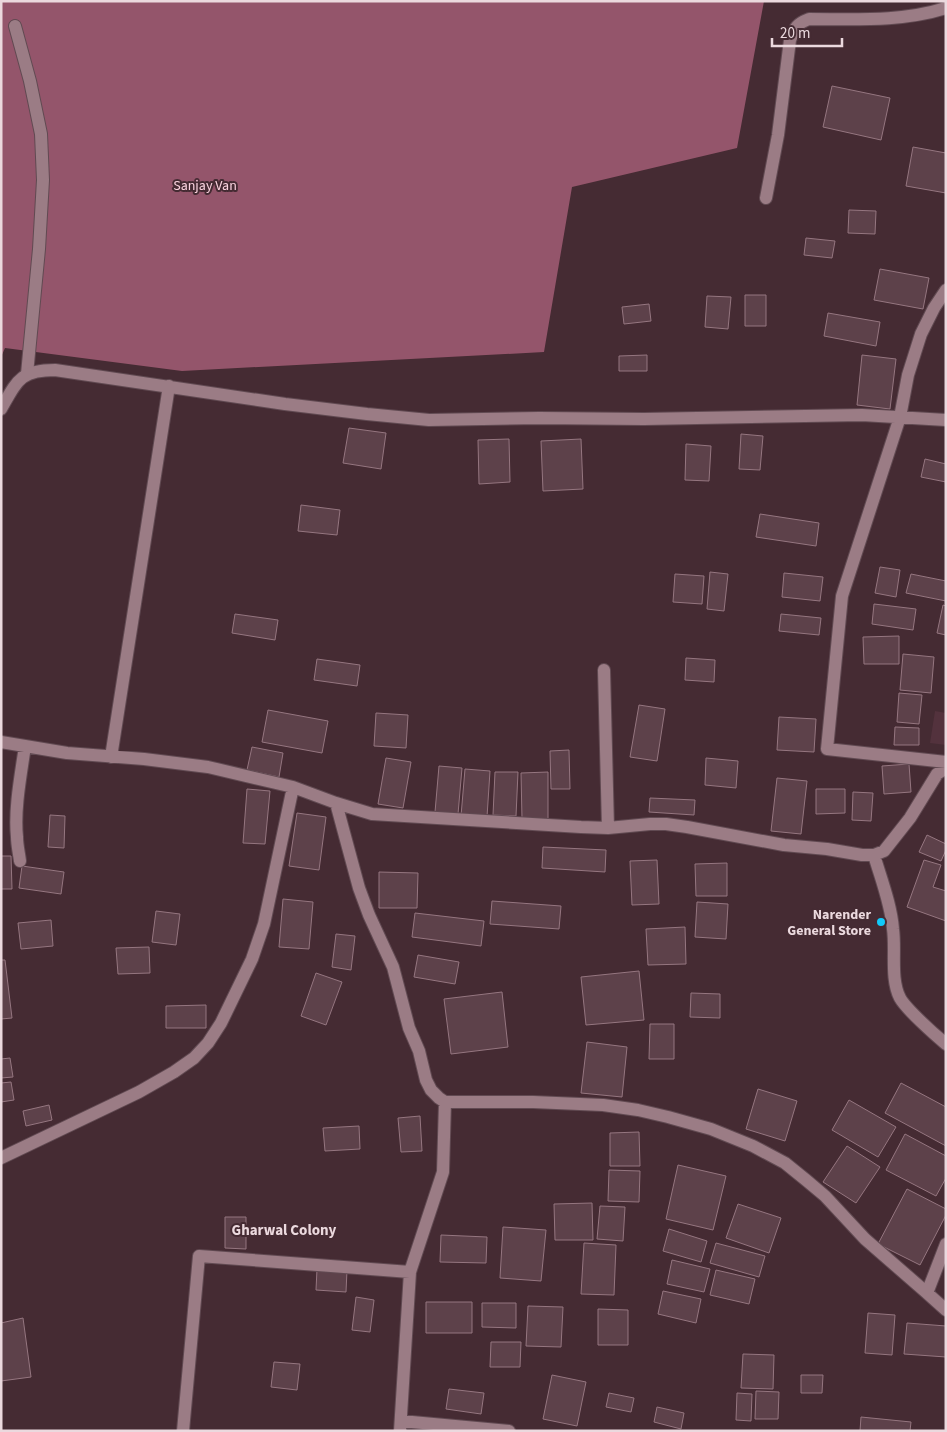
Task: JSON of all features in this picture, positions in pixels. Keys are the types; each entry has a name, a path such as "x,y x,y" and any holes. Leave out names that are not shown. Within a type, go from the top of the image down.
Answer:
{"street":[{"path":"766,198 778,135 790,40 794,28 801,22 809,19 890,19 924,14 946,8"},
{"path":"15,26 30,81 41,134 43,180 39,249 26,374"},
{"path":"946,290 934,308 921,334 908,375 900,417 842,596 826,749 946,762"},
{"path":"1,409 26,374 40,370 55,370 294,405 429,420 644,419 816,415 862,415 946,420"},
{"path":"112,756 169,386"},
{"path":"604,670 608,828"},
{"path":"1,742 67,753 144,759 208,767 294,787 336,804 372,814 608,828 666,824 784,846 827,849 862,855 874,855 884,851 910,818 937,774 946,768"},
{"path":"20,861 16,836 25,746"},
{"path":"1,1158 139,1092 194,1058 208,1043 221,1024 252,959 264,924 294,787"},
{"path":"336,804 358,888 394,967 409,1028 419,1051 426,1080 438,1098 445,1102 533,1102 603,1105 638,1110 711,1129 753,1146 785,1163 825,1196 865,1239 946,1310"},
{"path":"874,855 890,909 895,952 894,974 900,998 911,1012 946,1044"},
{"path":"445,1102 443,1172 410,1272 400,1426 508,1431"},
{"path":"927,1293 946,1244"},
{"path":"183,1431 199,1256 410,1272"}],"shaded area":[{"path":"935,711 946,713 946,745 930,743"}],"green space":[{"name":"Sanjay Van","path":"1,1 764,1 737,148 572,187 544,352 182,371 5,348 1,357"}],"building":[{"path":"832,86 890,98 881,140 823,127"},
{"path":"913,147 946,153 946,193 906,186"},
{"path":"849,210 876,211 875,234 848,233"},
{"path":"806,238 835,241 832,258 804,255"},
{"path":"880,269 929,278 923,309 874,300"},
{"path":"745,295 766,295 766,326 745,326"},
{"path":"707,296 731,297 728,329 705,327"},
{"path":"649,304 651,321 624,324 622,307"},
{"path":"828,313 880,322 876,346 824,336"},
{"path":"647,355 647,371 619,371 619,356"},
{"path":"862,355 896,359 890,409 857,405"},
{"path":"349,428 386,433 381,469 343,463"},
{"path":"741,434 763,436 760,470 739,469"},
{"path":"509,439 510,482 479,484 478,440"},
{"path":"581,439 583,489 543,491 541,441"},
{"path":"686,444 711,446 709,481 685,480"},
{"path":"925,459 946,464 946,482 921,477"},
{"path":"301,505 340,510 337,535 298,531"},
{"path":"760,514 819,523 816,546 756,537"},
{"path":"880,567 900,570 896,597 875,593"},
{"path":"710,572 728,574 724,611 707,609"},
{"path":"784,573 823,577 820,601 782,597"},
{"path":"675,574 704,576 702,604 673,602"},
{"path":"911,574 946,581 946,601 906,593"},
{"path":"874,604 916,609 913,630 872,624"},
{"path":"943,605 946,606 946,635 937,633"},
{"path":"235,614 278,620 275,640 232,633"},
{"path":"781,614 821,618 819,635 779,631"},
{"path":"899,636 899,664 864,664 863,637"},
{"path":"903,654 934,657 931,693 900,690"},
{"path":"686,658 715,660 714,682 685,680"},
{"path":"317,659 360,665 357,686 314,680"},
{"path":"899,693 922,695 919,724 897,722"},
{"path":"639,705 665,709 657,761 630,757"},
{"path":"268,710 328,721 322,753 262,742"},
{"path":"376,713 408,715 406,748 374,746"},
{"path":"779,717 816,719 814,752 777,750"},
{"path":"895,727 919,728 919,745 894,745"},
{"path":"252,747 283,753 279,777 247,770"},
{"path":"569,750 570,789 551,789 550,751"},
{"path":"386,758 411,762 403,808 378,804"},
{"path":"706,758 738,761 736,788 705,785"},
{"path":"909,764 911,792 884,794 882,766"},
{"path":"439,766 462,768 458,814 435,812"},
{"path":"465,769 490,771 487,817 461,816"},
{"path":"495,772 518,772 516,816 493,815"},
{"path":"548,772 548,819 522,819 521,773"},
{"path":"777,778 807,781 801,834 771,831"},
{"path":"247,789 270,791 265,844 243,843"},
{"path":"816,789 845,789 845,813 816,814"},
{"path":"853,792 873,793 871,821 852,820"},
{"path":"650,798 695,800 694,815 649,812"},
{"path":"297,813 326,817 319,870 289,866"},
{"path":"50,815 65,816 64,848 48,847"},
{"path":"927,835 946,844 946,850 941,861 919,852"},
{"path":"543,847 606,850 605,872 542,868"},
{"path":"1,856 11,856 12,889 1,889"},
{"path":"657,860 659,904 632,905 630,861"},
{"path":"924,860 941,865 933,887 946,891 946,921 907,907"},
{"path":"727,863 727,896 696,896 695,864"},
{"path":"22,866 64,872 61,894 19,888"},
{"path":"379,872 418,873 417,908 379,908"},
{"path":"283,899 313,902 309,949 279,947"},
{"path":"492,901 561,906 559,929 490,924"},
{"path":"697,902 728,904 726,939 695,937"},
{"path":"156,911 180,914 176,945 152,942"},
{"path":"415,913 484,921 481,946 412,937"},
{"path":"51,920 53,946 21,949 18,923"},
{"path":"685,927 686,964 648,965 646,929"},
{"path":"336,934 355,936 351,970 332,967"},
{"path":"149,947 150,973 118,974 116,948"},
{"path":"418,955 459,962 455,984 414,977"},
{"path":"1,960 5,960 12,1018 1,1019"},
{"path":"639,971 644,1020 586,1025 581,977"},
{"path":"316,973 342,982 326,1025 301,1016"},
{"path":"502,992 508,1047 451,1054 444,999"},
{"path":"691,993 720,994 720,1018 690,1017"},
{"path":"206,1005 206,1028 166,1028 166,1006"},
{"path":"650,1024 674,1024 674,1059 649,1059"},
{"path":"587,1042 627,1047 622,1097 581,1093"},
{"path":"10,1058 13,1077 1,1078 1,1059"},
{"path":"11,1082 14,1100 1,1102 1,1083"},
{"path":"901,1083 946,1107 946,1146 885,1113"},
{"path":"758,1089 797,1101 785,1141 746,1129"},
{"path":"849,1100 896,1127 878,1157 832,1130"},
{"path":"49,1105 52,1120 26,1126 23,1111"},
{"path":"420,1116 422,1151 401,1152 398,1118"},
{"path":"359,1126 360,1149 325,1151 323,1128"},
{"path":"639,1132 640,1166 610,1166 610,1133"},
{"path":"905,1134 946,1156 946,1178 936,1196 886,1170"},
{"path":"847,1146 880,1167 856,1203 823,1182"},
{"path":"678,1165 726,1176 713,1230 666,1219"},
{"path":"609,1170 640,1171 639,1202 608,1201"},
{"path":"907,1189 946,1209 946,1215 920,1265 878,1244"},
{"path":"592,1203 593,1240 555,1240 554,1204"},
{"path":"738,1204 781,1218 769,1253 726,1238"},
{"path":"600,1206 625,1207 623,1241 597,1239"},
{"path":"225,1217 246,1217 246,1249 225,1248"},
{"path":"503,1227 546,1230 541,1281 500,1278"},
{"path":"669,1229 707,1241 701,1262 663,1251"},
{"path":"441,1235 487,1237 486,1263 440,1262"},
{"path":"584,1243 616,1245 614,1295 581,1294"},
{"path":"716,1243 765,1256 759,1277 710,1263"},
{"path":"672,1260 710,1269 704,1292 667,1284"},
{"path":"317,1269 347,1270 346,1292 316,1290"},
{"path":"716,1270 755,1279 749,1304 710,1295"},
{"path":"663,1291 701,1299 696,1323 658,1314"},
{"path":"356,1297 374,1300 370,1332 352,1330"},
{"path":"426,1302 472,1302 472,1333 426,1333"},
{"path":"482,1303 516,1303 516,1328 482,1327"},
{"path":"528,1306 563,1307 561,1347 526,1346"},
{"path":"598,1309 628,1310 628,1345 598,1345"},
{"path":"868,1313 895,1315 892,1355 865,1353"},
{"path":"23,1318 31,1377 1,1381 1,1323"},
{"path":"907,1323 946,1326 946,1357 904,1354"},
{"path":"491,1342 521,1342 520,1367 490,1367"},
{"path":"743,1354 774,1355 773,1389 741,1388"},
{"path":"274,1362 300,1364 297,1390 271,1387"},
{"path":"552,1375 586,1382 577,1426 543,1419"},
{"path":"801,1375 823,1375 822,1393 801,1393"},
{"path":"449,1389 484,1393 481,1414 446,1409"},
{"path":"756,1391 779,1392 778,1419 755,1419"},
{"path":"609,1393 634,1398 631,1412 606,1407"},
{"path":"737,1393 752,1394 751,1421 736,1420"},
{"path":"657,1407 684,1413 681,1429 654,1422"},
{"path":"861,1417 911,1422 910,1431 860,1431"}],"place":[{"name":"Narender General Store","path":"881,922"}],"district":[{"name":"Gharwal Colony","path":"284,1230"}]}
